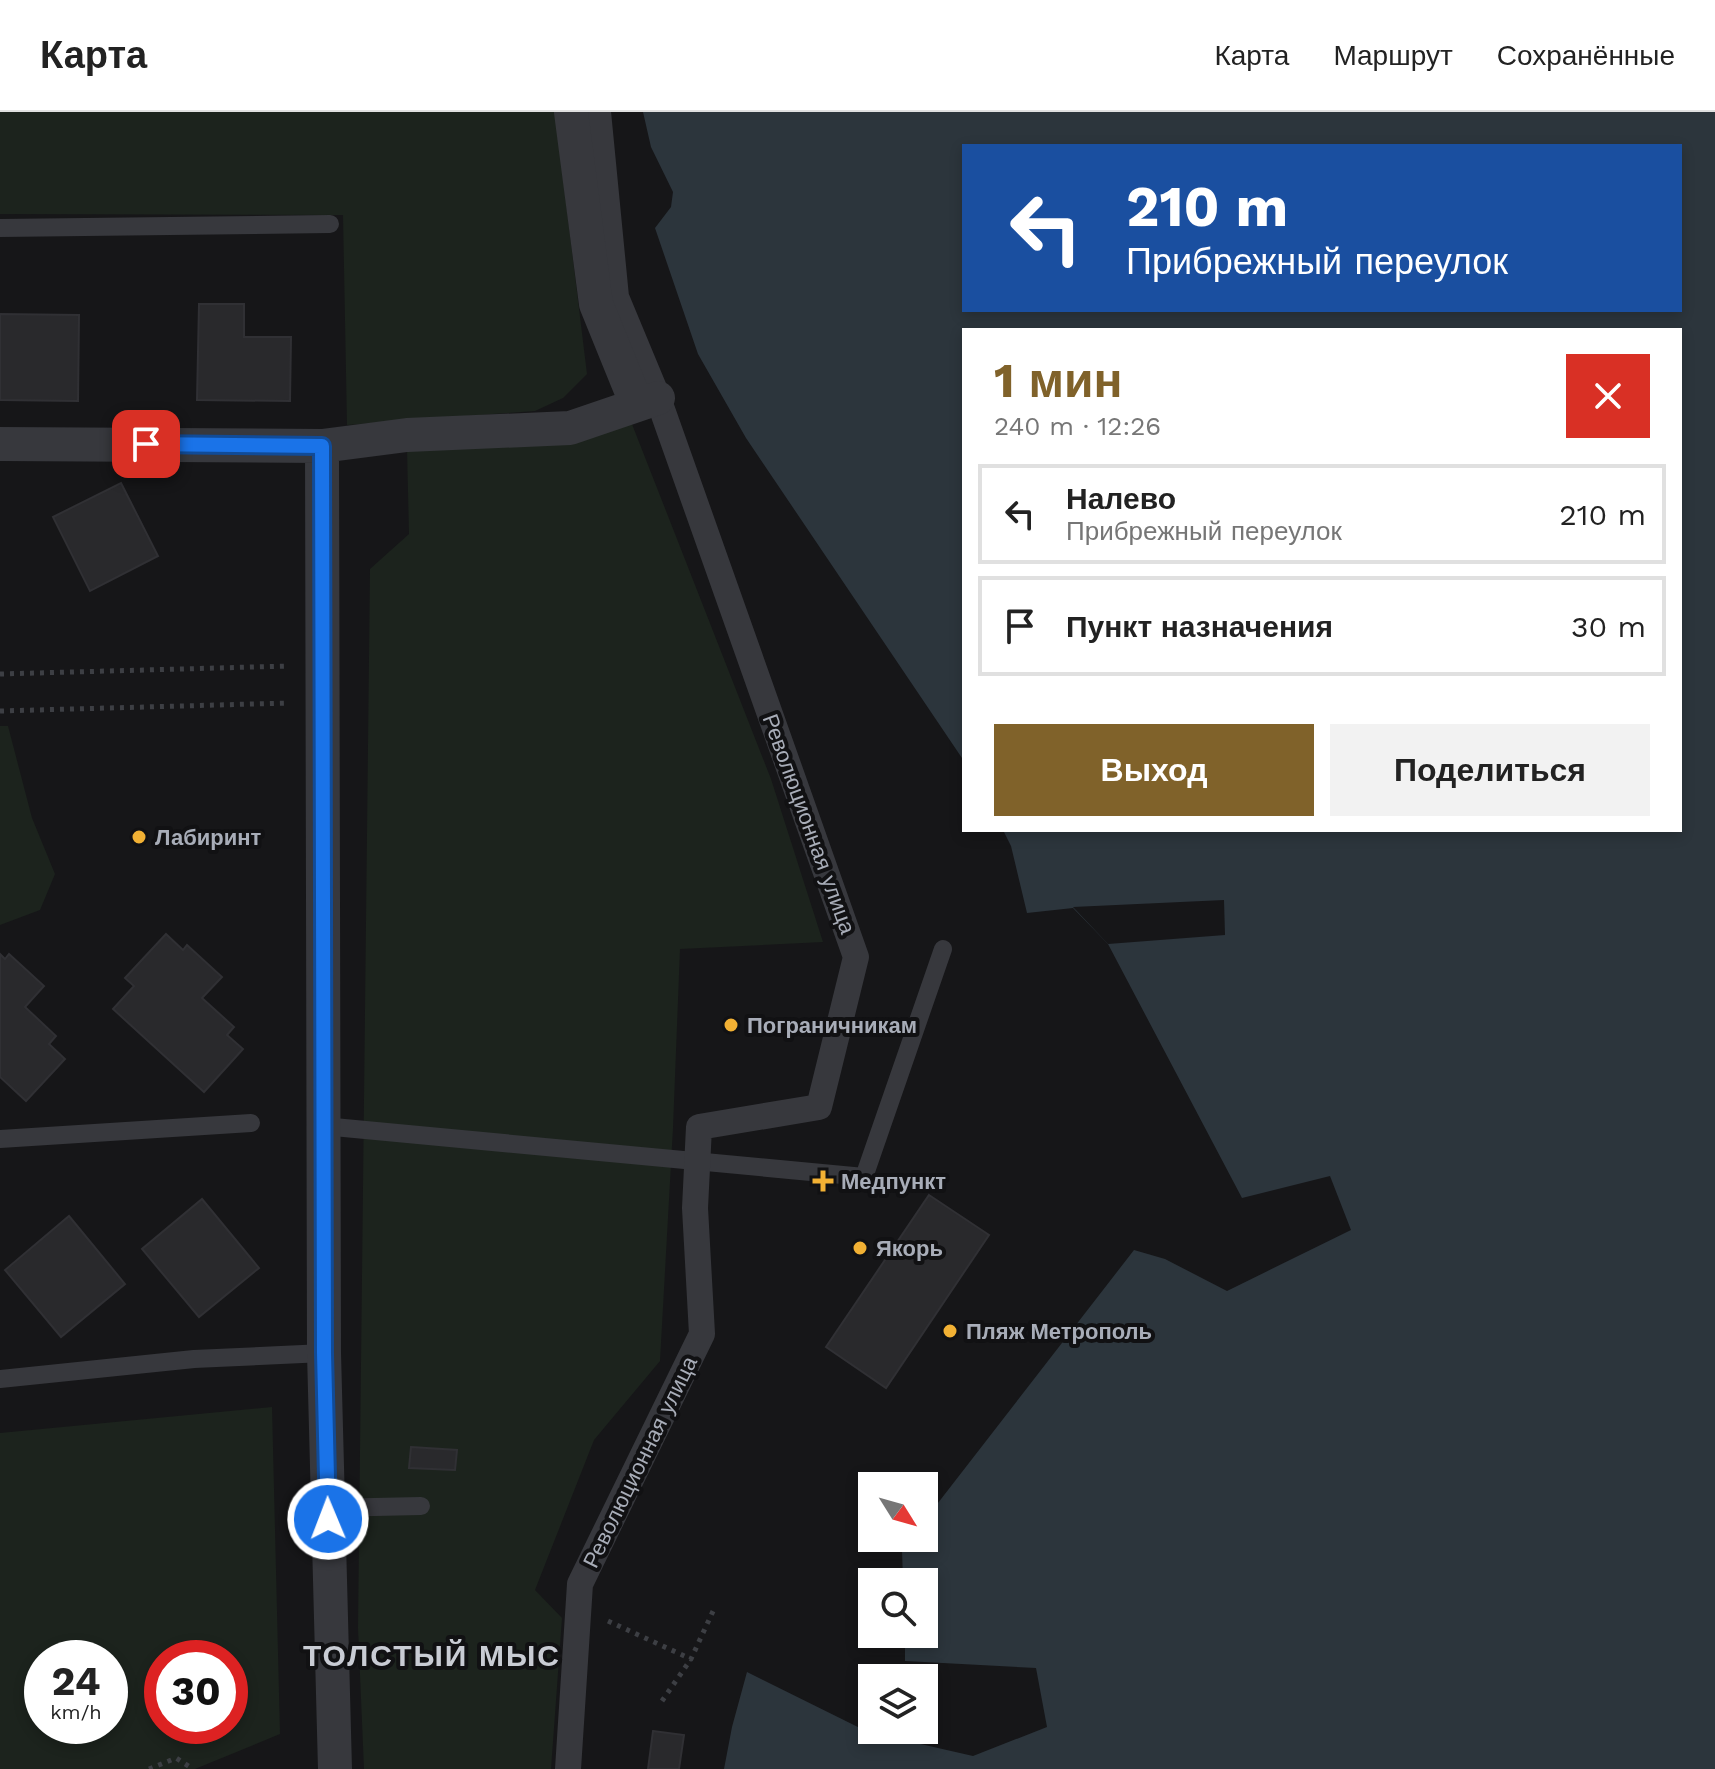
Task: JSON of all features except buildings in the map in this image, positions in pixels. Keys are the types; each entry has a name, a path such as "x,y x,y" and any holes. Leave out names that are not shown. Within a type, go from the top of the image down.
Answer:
{"street":[{"path":"0,444 322,446 407,435 570,428 647,402 596,304 571,112"},
{"name":"Революционная улица","path":"568,1769 580,1584 702,1334 695,1208 699,1127 819,1107 856,957 647,402 616,297 598,112"},
{"path":"322,446 324,1353 335,1769"},
{"path":"330,1589 351,1610 356,1769"}],"lane":[{"path":"0,228 330,224"},
{"path":"323,1126 864,1177 943,949"},
{"path":"0,1139 251,1123"},
{"path":"0,1379 194,1359 324,1353"},
{"path":"328,1508 421,1506"}],"path":[{"path":"0,674 289,666"},
{"path":"0,711 304,703"},
{"path":"662,1701 691,1659 714,1609"},
{"path":"605,1620 691,1659"},
{"path":"149,1769 176,1758 193,1769"}],"shaded area":[{"path":"0,112 555,112 587,374 563,398 535,411 347,425 343,215 0,214"},
{"path":"643,112 1715,112 1715,1769 724,1769 747,1672 858,1727 858,1744 920,1744 973,1756 1047,1727 1036,1668 905,1661 905,1648 938,1648 938,1568 903,1568 902,1552 938,1552 938,1503 1134,1250 1165,1259 1227,1291 1351,1230 1330,1176 1242,1198 1108,944 1073,908 1027,913 1011,846 1004,832 1682,832 1682,328 962,328 962,758 746,438 698,354 655,228 671,207 673,192 651,147"},
{"path":"630,419 771,779 823,942 680,949 660,1361 594,1440 535,1590 562,1618 551,1769 364,1769 358,1628 370,569 409,534 407,449"},
{"path":"0,726 8,726 32,818 55,874 40,910 0,925"},
{"path":"272,1407 280,1734 195,1769 0,1769 0,1433"}],"pier":[{"path":"1224,900 1225,935 1108,944 1073,907"}],"place":[{"name":"Лабиринт","path":"139,837"},
{"name":"Пограничникам","path":"731,1025"},
{"name":"Медпункт","path":"823,1181"},
{"name":"Якорь","path":"860,1248"},
{"name":"Пляж Метрополь","path":"950,1331"}],"district":[{"name":"ТОЛСТЫЙ МЫС","path":"432,1655"}],"route":[{"path":"146,444 322,446 324,1353 328,1519"}]}
